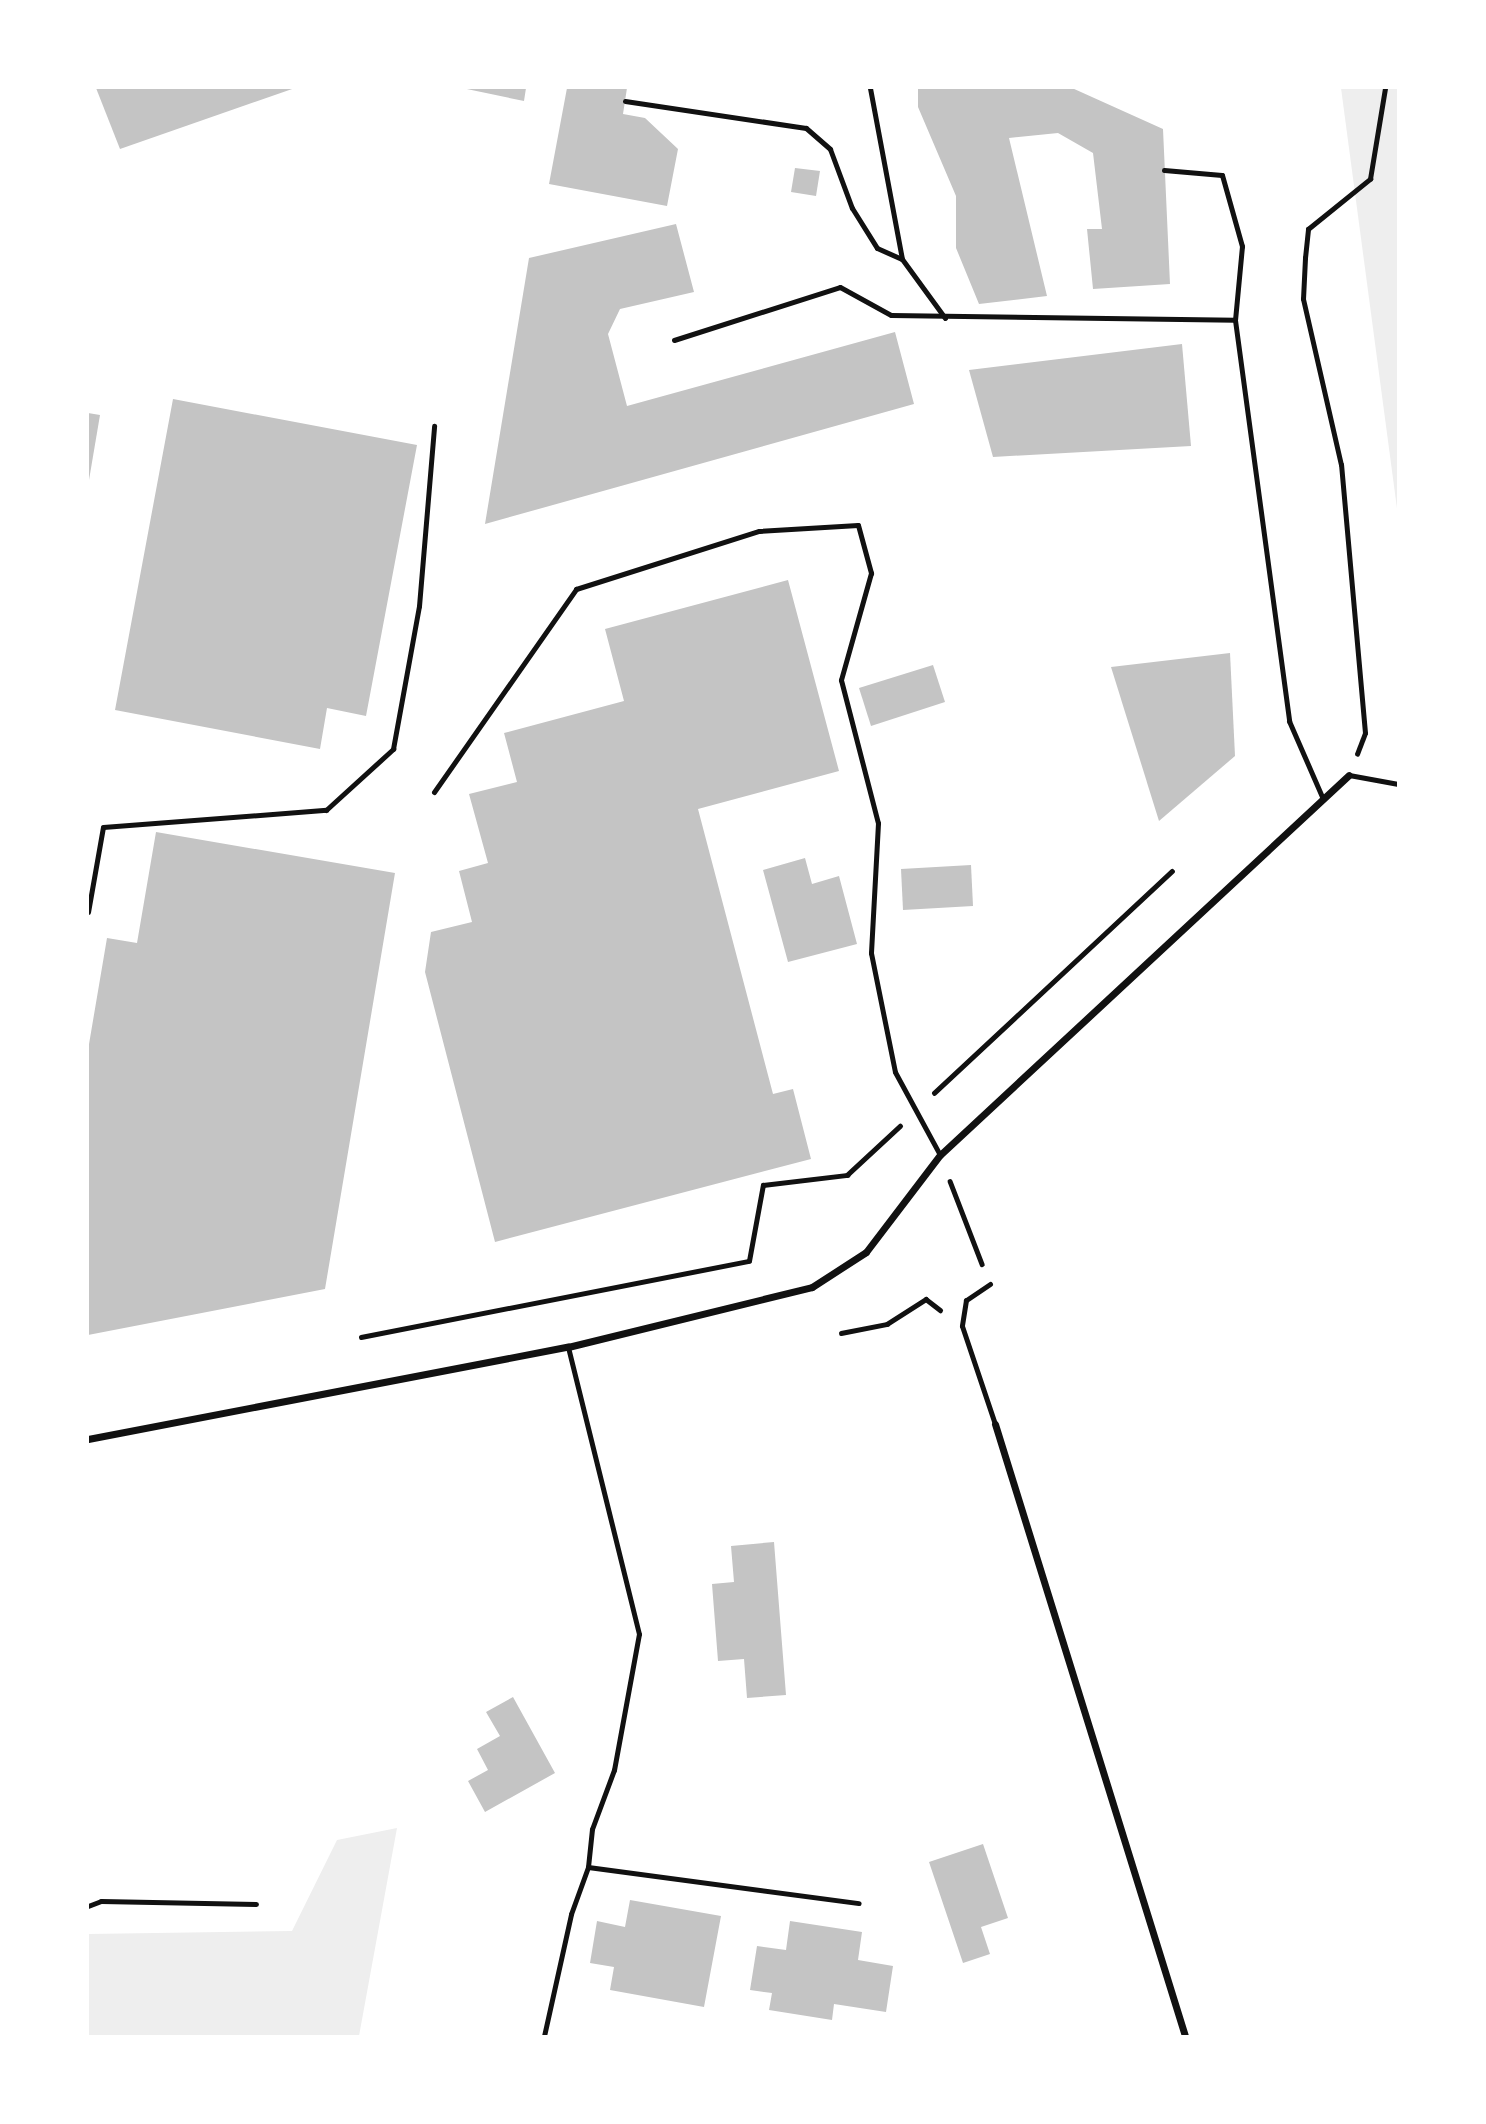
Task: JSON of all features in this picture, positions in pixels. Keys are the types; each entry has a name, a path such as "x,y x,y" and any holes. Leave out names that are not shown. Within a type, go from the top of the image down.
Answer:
{"street":[{"path":"88,1439 568,1347 812,1287 866,1252 940,1155 1349,775"},
{"path":"995,1424 1185,2036"}],"lane":[{"path":"870,88 902,259 945,318"},
{"path":"625,101 806,128 830,149 852,208 877,248 902,259"},
{"path":"1164,170 1222,174 1242,246 1235,320 1289,721 1323,799"},
{"path":"674,340 840,287 891,315 945,318 1235,320"},
{"path":"88,912 103,828 326,810 393,749 419,606 434,426"},
{"path":"434,792 576,589 759,531 858,525 872,573 841,680 878,823 871,953 895,1072 940,1155"},
{"path":"1349,775 1398,783"},
{"path":"990,1284 966,1300 962,1326 995,1424"},
{"path":"544,2036 571,1914 588,1867 592,1829 614,1770 631,1698 639,1634 568,1347"},
{"path":"588,1867 859,1903"},
{"path":"88,1906 101,1901 256,1904"}],"path":[{"path":"1349,775 1365,733 1341,465 1303,299 1305,258 1308,229 1370,179 1385,88"},
{"path":"361,1337 749,1261 763,1185 847,1175 1172,871"},
{"path":"940,1155 990,1284"},
{"path":"841,1333 887,1324 926,1299 962,1326"}],"shaded area":[{"path":"1341,88 1398,88 1398,516"},
{"path":"397,1828 359,2036 88,2036 88,1934 292,1931 337,1840"}],"building":[{"path":"96,88 295,88 120,149"},
{"path":"462,88 526,88 524,101"},
{"path":"567,88 627,88 623,114 645,118 678,149 667,206 549,184"},
{"path":"918,88 1072,88 1163,129 1170,284 1093,289 1087,229 1102,229 1093,153 1058,133 1009,138 1047,296 979,304 956,248 956,196 918,107"},
{"path":"795,168 820,171 816,196 791,192"},
{"path":"676,224 694,292 620,309 608,334 627,406 895,332 914,404 485,524 529,258"},
{"path":"1182,344 1191,446 993,457 969,370"},
{"path":"173,399 417,445 366,716 327,708 320,749 115,710"},
{"path":"88,413 100,415 89,480 88,480"},
{"path":"788,580 839,771 698,809 773,1094 793,1089 811,1159 495,1242 425,972 431,932 472,922 459,871 488,863 469,794 517,782 504,733 624,701 605,629"},
{"path":"1230,653 1235,756 1159,821 1111,667"},
{"path":"933,665 945,702 871,726 859,688"},
{"path":"156,832 395,873 325,1289 88,1335 88,1050 107,938 137,943"},
{"path":"805,858 812,884 839,876 857,944 788,962 763,870"},
{"path":"971,865 973,906 903,910 901,869"},
{"path":"774,1542 786,1695 747,1698 744,1659 718,1661 712,1584 734,1582 731,1546"},
{"path":"513,1697 555,1773 485,1812 468,1781 488,1770 477,1749 500,1736 486,1712"},
{"path":"983,1844 1008,1918 981,1927 990,1954 963,1963 929,1862"},
{"path":"630,1900 721,1916 704,2007 610,1990 614,1967 590,1963 597,1921 625,1927"},
{"path":"790,1921 862,1932 858,1960 893,1966 886,2012 834,2004 832,2020 769,2010 772,1993 750,1990 757,1946 786,1950"}]}
